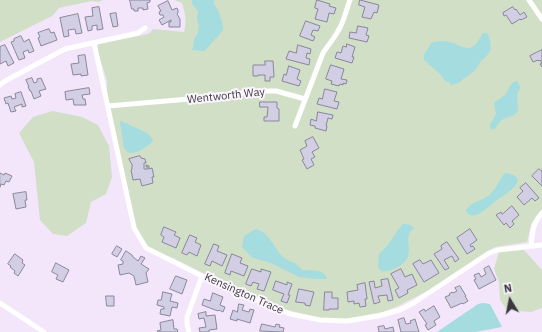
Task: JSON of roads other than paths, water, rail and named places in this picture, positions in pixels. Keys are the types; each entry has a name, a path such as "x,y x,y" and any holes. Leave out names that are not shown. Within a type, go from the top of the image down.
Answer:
{"street":[{"path":"295,126 327,46 338,32 342,24 350,0"},
{"path":"529,0 542,19"},
{"path":"0,85 65,49 138,33 145,28"},
{"name":"Kensington Trace","path":"94,43 134,228 146,248 202,276 290,314 320,320 347,322 400,310 415,302 489,253 498,250 542,245"},
{"name":"Wentworth Way","path":"108,106 266,91 305,99"},
{"path":"531,246 534,223 542,213"},
{"path":"189,332 187,317 202,276"},
{"path":"0,303 44,332"}]}
